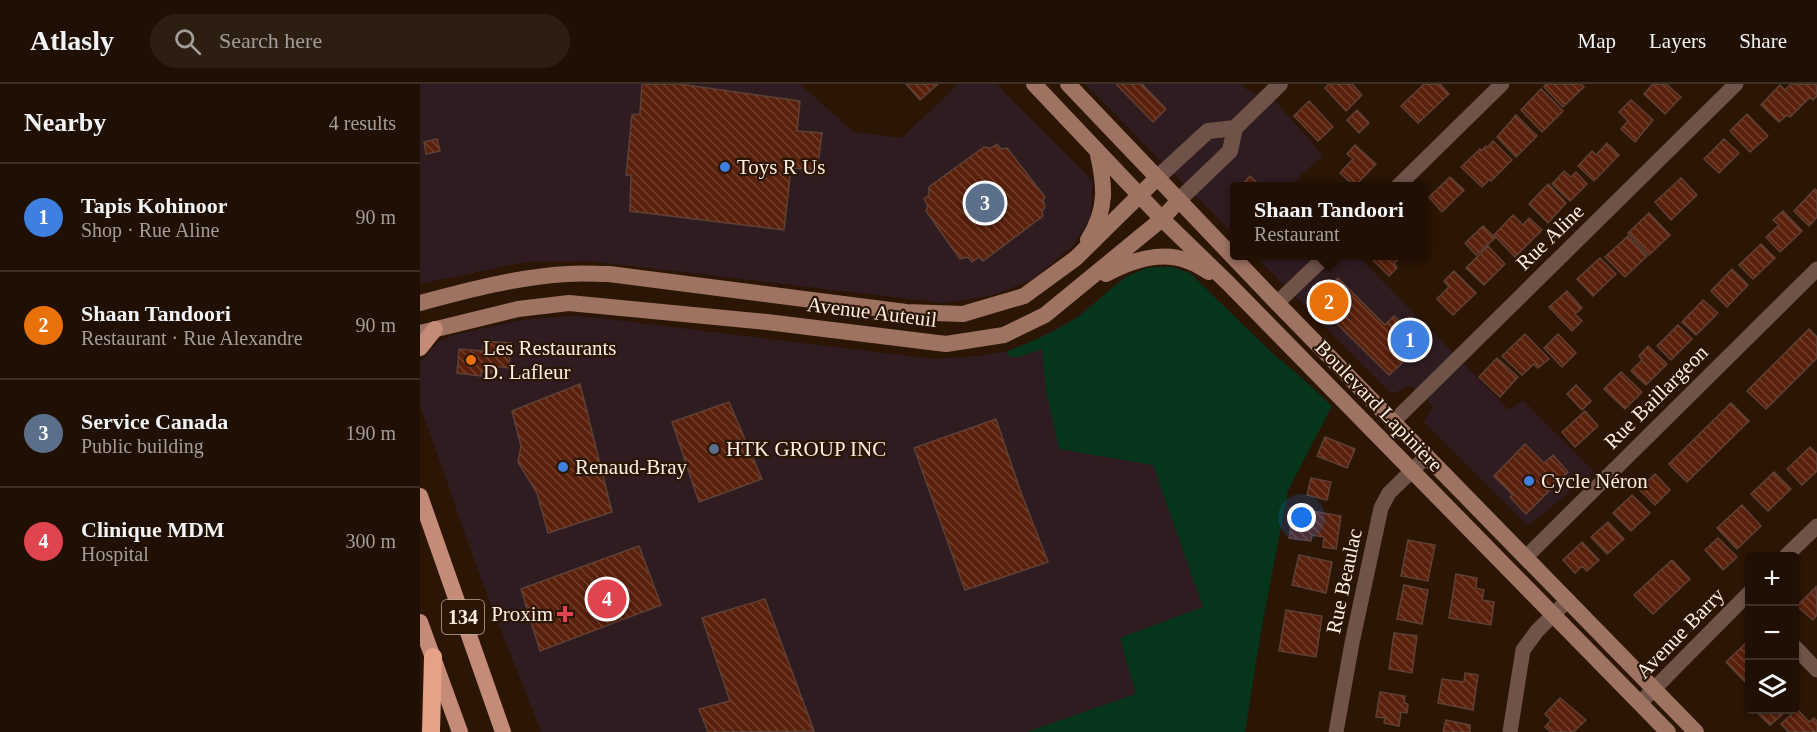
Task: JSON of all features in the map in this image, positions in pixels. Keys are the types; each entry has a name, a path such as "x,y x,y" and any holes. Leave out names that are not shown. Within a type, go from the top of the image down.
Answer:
{"highway":[{"path":"431,732 433,657"}],"main road":[{"name":"Boulevard Lapinière","path":"1034,84 1162,219 1228,283 1668,732"},
{"name":"Boulevard Lapinière","path":"1068,84 1230,254"},
{"path":"1076,258 1094,230 1102,203 1104,187 1097,149"},
{"name":"Avenue Auteuil","path":"420,303 523,279 568,274 609,274 906,312 963,314 1024,296 1076,258 1157,178"},
{"name":"Avenue Auteuil","path":"428,331 518,309 569,303 743,319 946,344 1004,335 1045,315 1162,219 1179,200"},
{"path":"1079,288 1122,265 1161,256 1188,261 1228,283"},
{"name":"Boulevard Lapinière","path":"1236,260 1696,732"},
{"path":"420,348 428,331"},
{"name":"134","path":"420,496 503,732"},
{"name":"134","path":"420,622 460,732"}],"street":[{"name":"Avenue Auteuil","path":"1179,200 1230,151 1235,128 1280,84"},
{"path":"1400,182 1502,84"},
{"name":"Rue Aline","path":"1394,421 1736,84"},
{"name":"Avenue Auteuil","path":"1157,178 1208,131 1235,128"},
{"path":"1277,303 1321,260"},
{"name":"Rue Baillargeon","path":"1526,557 1817,268"},
{"name":"Rue Beaulac","path":"1336,732 1352,643 1381,508 1389,493 1427,456"},
{"path":"1790,552 1817,526"},
{"name":"Avenue Barry","path":"1640,704 1745,599"},
{"path":"1510,732 1523,650 1531,638 1568,600"},
{"path":"1799,651 1817,670"}],"shaded area":[{"path":"420,84 800,84 854,132 902,138 958,84 997,84 1092,180 1091,217 1074,245 1032,280 994,295 943,303 590,261 526,262 420,284"},
{"path":"1085,84 1242,84 1248,91 1276,102 1323,155 1294,182 1230,182 1230,231"},
{"path":"1259,260 1362,260 1509,410 1523,400 1594,472 1528,526 1424,422 1433,406 1411,385 1392,394"},
{"path":"1151,267 1172,267 1190,273 1271,352 1332,406 1288,490 1260,637 1245,732 541,732 478,571 420,405 420,363 438,342 453,335 521,320 571,316 934,359 977,356 1007,351 1031,342 1076,318 1126,276"}],"green space":[{"path":"1151,267 1172,267 1190,273 1271,352 1332,406 1288,490 1260,637 1245,732 1027,732 1136,694 1120,638 1203,607 1153,465 1059,449 1046,390 1042,349 1016,358 1009,356 1007,351 1062,327 1121,281 1140,270"}],"building":[{"path":"642,84 679,84 800,101 797,131 822,133 817,170 791,168 784,230 630,211 631,175 626,175 632,115 640,114"},
{"path":"906,84 938,84 920,100"},
{"path":"1116,84 1142,84 1166,109 1153,122"},
{"path":"1329,84 1352,84 1362,95 1346,111 1325,88"},
{"path":"1424,84 1440,84 1449,94 1418,123 1401,106"},
{"path":"1546,84 1581,84 1584,87 1563,107 1544,87"},
{"path":"1653,84 1666,84 1681,97 1665,114 1644,94"},
{"path":"1791,84 1816,84 1817,96 1813,100 1810,97 1790,117 1787,115 1779,122 1761,105 1780,85 1785,90"},
{"path":"1541,89 1563,111 1542,132 1521,110"},
{"path":"1631,100 1653,120 1635,142 1621,129 1628,121 1619,112"},
{"path":"1309,101 1333,127 1318,141 1294,116"},
{"path":"1357,110 1369,123 1359,133 1347,120"},
{"path":"1747,114 1768,136 1750,152 1730,131"},
{"path":"1516,115 1537,136 1516,157 1497,137"},
{"path":"437,139 440,151 426,154 424,142"},
{"path":"1724,139 1739,153 1719,173 1704,159"},
{"path":"1493,141 1512,160 1482,187 1461,167 1480,149 1481,151 1486,146 1487,148"},
{"path":"1607,143 1619,155 1594,181 1578,166 1592,151 1596,155"},
{"path":"997,144 1001,149 1007,148 1045,197 1043,216 983,261 979,257 972,262 968,257 960,259 926,211 928,206 924,199 929,195 929,187 984,147 991,148"},
{"path":"1355,145 1376,164 1359,182 1350,182 1340,173 1353,159 1347,154"},
{"path":"1564,171 1571,177 1576,172 1587,184 1570,201 1552,184"},
{"path":"1250,176 1256,182 1245,182"},
{"path":"1450,177 1464,190 1442,212 1429,197"},
{"path":"1681,178 1697,195 1671,220 1655,202"},
{"path":"1548,184 1566,203 1548,223 1529,204"},
{"path":"1815,189 1817,191 1817,217 1809,226 1794,211"},
{"path":"1783,211 1802,231 1780,252 1766,237 1779,225 1773,220"},
{"path":"1649,213 1670,235 1649,255 1628,233"},
{"path":"1513,215 1523,225 1529,218 1542,230 1515,257 1494,235"},
{"path":"1483,226 1495,238 1476,255 1465,243"},
{"path":"1628,236 1647,256 1625,277 1605,257"},
{"path":"1761,244 1775,258 1753,279 1739,265"},
{"path":"1488,246 1505,264 1484,285 1466,268"},
{"path":"1600,258 1616,274 1593,296 1577,279"},
{"path":"1373,260 1398,260 1394,263 1397,268 1389,276"},
{"path":"1732,269 1748,285 1727,307 1711,291"},
{"path":"1454,271 1476,293 1453,315 1437,299 1449,287 1444,281"},
{"path":"1338,278 1385,325 1394,316 1425,343 1389,375 1314,301"},
{"path":"1567,291 1582,308 1575,314 1582,321 1572,331 1549,307"},
{"path":"1703,300 1718,313 1696,335 1682,322"},
{"path":"1678,325 1692,339 1671,360 1657,346"},
{"path":"1809,329 1817,337 1817,358 1766,409 1747,391"},
{"path":"1525,334 1549,359 1538,368 1534,364 1522,375 1502,356"},
{"path":"1558,334 1576,353 1562,367 1544,348"},
{"path":"484,341 511,343 509,368 493,366 492,373 481,372 481,376 457,373 459,349 483,351"},
{"path":"1648,346 1667,364 1646,385 1631,371 1642,360 1639,356"},
{"path":"1497,358 1518,377 1500,397 1479,377"},
{"path":"1621,372 1642,392 1625,409 1604,389"},
{"path":"580,384 612,512 548,533 537,493 518,462 521,446 512,411"},
{"path":"1576,385 1591,401 1582,410 1567,394"},
{"path":"729,402 762,479 699,502 672,422"},
{"path":"1731,403 1749,421 1687,482 1669,464"},
{"path":"1585,411 1598,426 1575,447 1562,432"},
{"path":"996,419 1048,562 965,590 914,448"},
{"path":"1325,437 1355,449 1347,468 1317,456"},
{"name":"Cycle Néron","path":"1525,444 1544,463 1553,455 1568,472 1526,514 1510,497 1513,495 1494,476"},
{"path":"1810,447 1817,454 1817,471 1802,485 1787,469"},
{"path":"1774,472 1791,489 1768,511 1751,494"},
{"path":"1655,474 1670,490 1655,505 1639,489"},
{"path":"1311,478 1331,482 1327,500 1307,495"},
{"path":"1632,495 1650,513 1631,531 1613,513"},
{"path":"1742,505 1761,526 1737,549 1717,528"},
{"path":"1313,511 1341,516 1336,549 1323,547 1324,537 1312,535 1311,541 1289,538 1292,521 1311,524"},
{"path":"1608,522 1624,539 1607,554 1591,537"},
{"path":"1718,538 1737,557 1723,570 1705,550"},
{"path":"1408,540 1435,545 1428,581 1401,576"},
{"path":"1582,542 1599,560 1587,571 1582,566 1575,573 1563,560"},
{"path":"639,546 661,605 540,651 521,589"},
{"path":"1299,555 1332,562 1326,593 1292,585"},
{"path":"1672,560 1690,579 1653,614 1634,595"},
{"path":"1456,574 1477,578 1476,588 1484,590 1482,600 1494,602 1491,625 1449,618"},
{"path":"1404,585 1428,590 1422,624 1397,619"},
{"path":"1816,587 1817,615 1813,620 1799,608 1799,604"},
{"path":"765,599 814,731 708,732 699,709 730,701 702,618"},
{"path":"1286,610 1322,616 1316,657 1279,651"},
{"path":"1394,633 1417,636 1412,673 1389,669"},
{"path":"1745,644 1745,682 1726,662"},
{"path":"1465,673 1478,675 1473,710 1438,703 1442,679 1464,682"},
{"path":"1380,692 1405,696 1404,703 1408,704 1407,713 1401,712 1399,726 1384,723 1385,718 1376,717"},
{"path":"1560,698 1586,720 1573,732 1551,732 1545,727 1551,720 1545,714"},
{"path":"1799,711 1809,722 1814,718 1817,721 1817,732 1789,732 1781,724 1792,714 1799,714"},
{"path":"1758,714 1783,714 1770,725"},
{"path":"1446,720 1470,725 1470,732 1443,732"}],"place":[{"name":"Toys R Us","path":"725,167"},
{"name":"Service Canada","path":"985,203"},
{"name":"Shaan Tandoori","path":"1329,302"},
{"name":"Tapis Kohinoor","path":"1410,340"},
{"name":"Les Restaurants D. Lafleur","path":"471,360"},
{"name":"HTK GROUP INC","path":"714,449"},
{"name":"Renaud-Bray","path":"563,467"},
{"name":"Cycle Néron","path":"1529,481"},
{"name":"Clinique MDM","path":"607,599"},
{"name":"Proxim","path":"565,614"}]}
